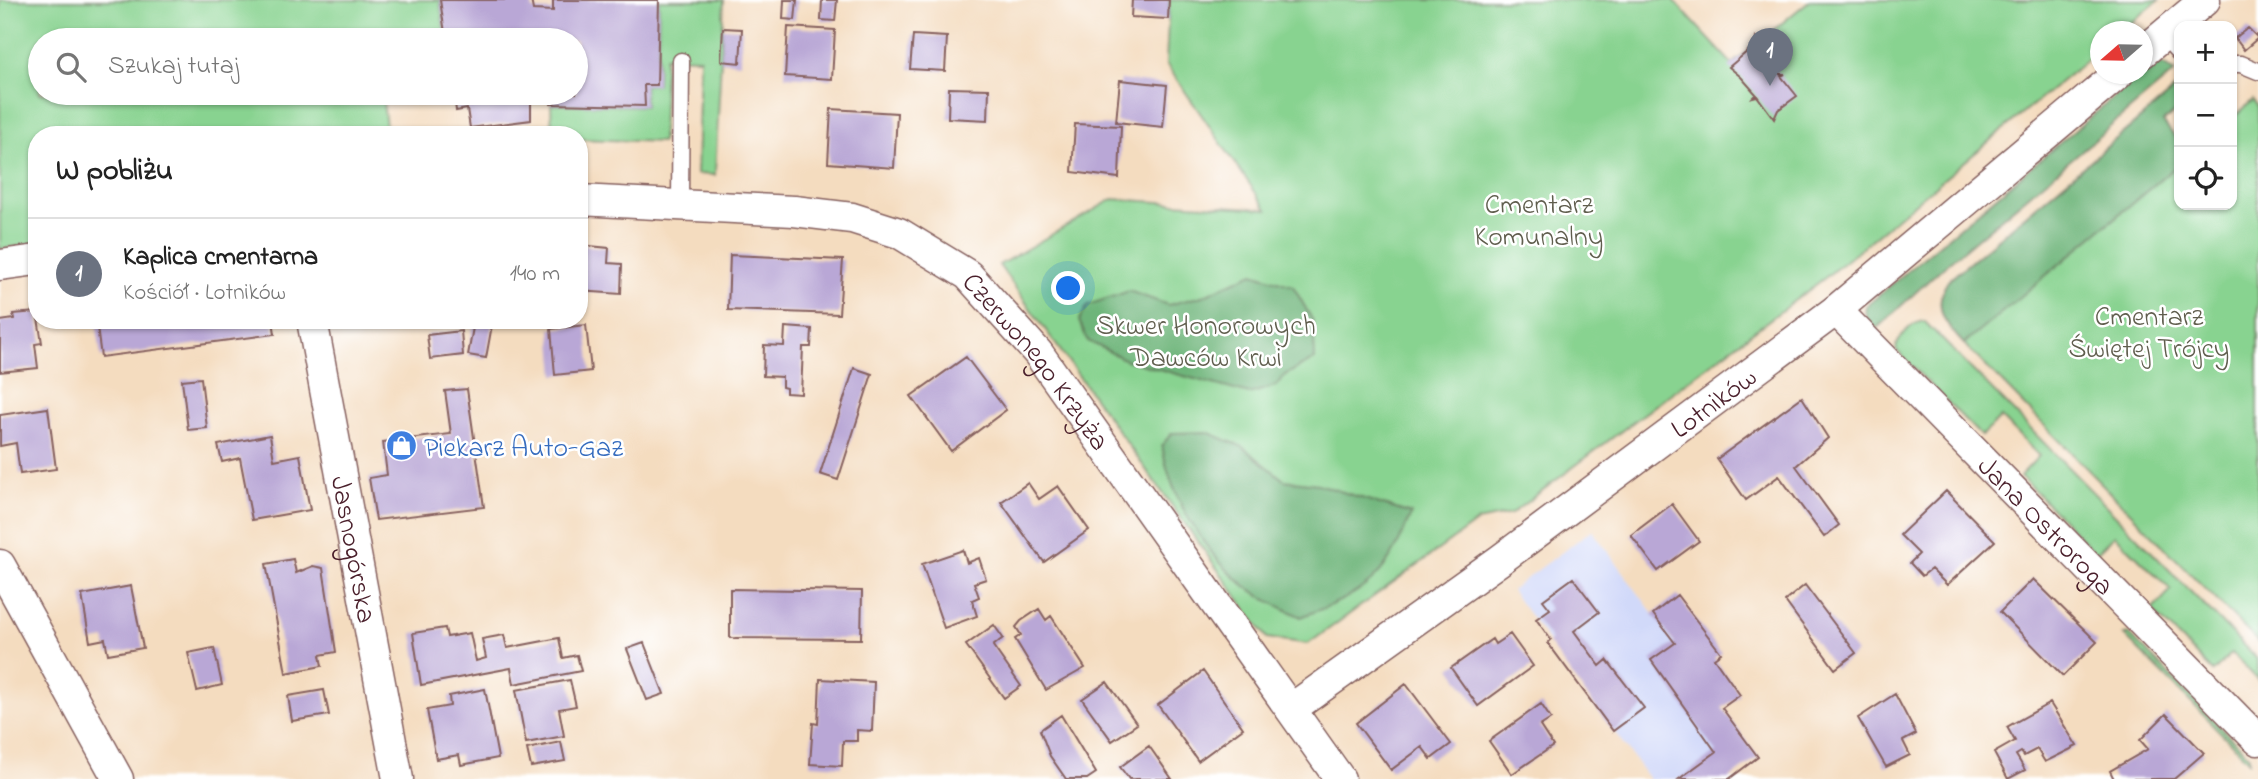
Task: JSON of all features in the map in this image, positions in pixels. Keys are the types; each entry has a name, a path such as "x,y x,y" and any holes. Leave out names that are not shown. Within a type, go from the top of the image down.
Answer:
{"street":[{"path":"2162,47 2206,0"},
{"name":"Lotników","path":"1291,709 1500,560 1836,310 2106,84"},
{"name":"Czerwonego Krzyża","path":"588,200 794,211 852,218 900,233 968,275 1038,353 1340,779"},
{"path":"0,265 28,261"},
{"name":"Jana Ostroroga","path":"1836,310 2258,740"},
{"name":"Jasnogórska","path":"315,329 398,779"},
{"path":"0,565 118,779"}],"lane":[{"path":"680,204 681,61"},
{"path":"2237,64 2258,71"}],"shaded area":[{"path":"1592,530 1758,757 1729,779 1649,779 1511,590"}],"green space":[{"path":"0,0 440,0 444,28 28,28 28,105 383,105 386,126 28,126 28,245 0,249"},
{"path":"659,0 724,0 715,175 697,174 700,58 665,57 662,142 588,139 588,126 552,126 551,105 645,106 644,85 657,84"},
{"name":"Cmentarz Komunalny","path":"1169,0 1673,0 1732,64 1810,0 2159,0 2133,21 2090,21 2090,57 1826,277 1511,514 1478,521 1308,644 1267,638 999,265 1113,199 1267,209 1166,64"},
{"path":"2161,64 2174,73 1942,268 1876,329 1871,324 1866,316 1866,306 2130,84 2153,84 2153,68"},
{"name":"Cmentarz Świętej Trójcy","path":"2174,90 2174,112 2163,122 2174,136 2174,210 2237,210 2237,114 2253,100 2258,106 2258,642 1964,344 1943,315 1941,299 1948,281"},
{"path":"2174,90 2174,112 2163,122 2174,136 2174,168 1964,344 1943,315 1941,299 1948,281"},
{"name":"Skwer Honorowych Dawców Krwi","path":"1253,273 1293,286 1313,321 1315,359 1285,375 1276,386 1249,394 1126,360 1088,341 1079,321 1088,305 1129,291 1168,305 1202,296"},
{"path":"1924,321 2258,660 2258,680 2232,653 2213,672 2152,610 2171,590 2115,535 2096,553 2020,476 2039,456 2001,417 1981,436 1896,350 1906,331 1914,324"},
{"path":"1207,432 1243,447 1284,480 1318,484 1411,514 1402,536 1382,569 1358,591 1301,617 1243,584 1210,551 1196,531 1174,489 1167,467 1162,445 1172,433"},
{"path":"2129,634 2249,756 2249,761 2124,635"}],"building":[{"path":"440,0 531,0 533,10 553,11 553,0 659,0 657,85 644,85 645,106 588,105 588,28 444,28"},
{"path":"784,0 797,0 795,20 783,19"},
{"path":"822,0 837,0 835,21 821,20"},
{"path":"1132,0 1169,0 1168,19 1131,17"},
{"path":"788,27 835,30 832,79 785,76"},
{"path":"723,28 742,29 740,63 721,61"},
{"path":"2248,28 2258,38 2244,50 2237,36"},
{"path":"913,35 947,37 945,71 910,69"},
{"path":"1756,38 1766,57 1780,74 1785,74 1781,76 1797,96 1778,110 1774,119 1757,96 1753,97 1756,94 1729,67 1755,45"},
{"path":"1120,80 1167,85 1163,127 1116,122"},
{"path":"949,88 989,89 988,120 948,118"},
{"path":"455,105 531,105 531,120 470,126 467,109 456,111"},
{"path":"831,109 897,113 894,168 828,163"},
{"path":"1075,124 1121,126 1119,178 1072,172"},
{"path":"588,246 609,248 608,263 622,264 621,294 588,292"},
{"path":"730,255 843,260 839,314 728,310"},
{"path":"28,313 28,329 40,329 42,343 35,344 38,368 0,372 0,321 14,319 13,314"},
{"path":"785,327 812,329 811,347 803,347 801,394 786,393 786,388 782,387 782,377 763,376 764,345 784,346"},
{"path":"97,329 274,329 275,334 101,357"},
{"path":"473,329 491,329 486,358 468,355"},
{"path":"551,329 586,329 591,371 555,375"},
{"path":"461,331 463,355 430,359 427,335"},
{"path":"966,357 1006,410 951,451 911,396"},
{"path":"854,368 872,374 838,480 820,474"},
{"path":"201,378 207,428 188,430 182,380"},
{"path":"467,389 484,507 376,520 369,478 387,475 383,442 451,434 445,391"},
{"path":"1802,397 1828,438 1796,466 1839,525 1824,537 1779,476 1746,500 1717,459"},
{"path":"48,408 56,469 20,474 16,443 0,446 0,415"},
{"path":"270,435 274,460 300,455 310,510 252,520 240,458 222,462 218,445"},
{"path":"1028,483 1039,499 1058,486 1089,530 1044,562 1001,502"},
{"path":"1946,491 1995,541 1947,585 1931,569 1922,576 1910,563 1919,554 1900,535"},
{"path":"1672,504 1699,541 1658,571 1631,535"},
{"path":"963,550 967,563 979,558 986,579 974,583 979,597 972,600 977,616 944,628 922,564"},
{"path":"293,559 296,573 313,566 323,568 336,652 320,655 322,666 286,673 266,564"},
{"path":"1573,578 1599,612 1574,631 1600,666 1607,660 1644,708 1613,731 1548,643 1551,640 1536,619 1550,609 1543,600"},
{"path":"2033,579 2097,642 2063,676 2000,612"},
{"path":"1805,585 1856,653 1835,669 1785,601"},
{"path":"131,586 143,648 108,654 105,639 90,642 82,595"},
{"path":"730,589 862,591 861,639 730,638"},
{"path":"1677,595 1721,653 1714,658 1740,695 1722,708 1758,757 1729,779 1679,779 1716,752 1651,660 1675,643 1653,614"},
{"path":"1039,609 1046,620 1051,616 1085,668 1046,690 1015,639 1021,635 1016,627"},
{"path":"994,625 1003,638 993,646 1021,686 1004,698 966,645"},
{"path":"445,628 447,637 470,633 476,661 486,658 482,639 504,635 507,648 559,638 563,658 577,655 581,671 514,684 511,668 421,685 413,633"},
{"path":"1510,634 1533,666 1478,706 1451,668 1492,639 1495,644"},
{"path":"644,643 664,694 647,700 627,649"},
{"path":"214,648 222,685 197,691 188,653"},
{"path":"1203,671 1243,728 1198,761 1158,705"},
{"path":"820,679 874,682 872,731 857,730 857,741 843,741 842,766 810,764 813,723 818,724"},
{"path":"570,680 576,706 559,709 564,736 526,743 516,690"},
{"path":"1107,682 1137,724 1112,741 1082,699"},
{"path":"1406,684 1451,744 1431,759 1422,747 1391,770 1356,723"},
{"path":"485,689 498,758 461,765 459,755 436,759 427,710 450,706 449,696"},
{"path":"324,690 329,715 292,721 288,696"},
{"path":"1895,694 1916,734 1903,741 1910,755 1886,767 1858,718"},
{"path":"2050,703 2077,746 2045,762 2037,749 2024,756 2021,752 2016,755 2025,770 2008,779 1994,753 2015,741 2007,727"},
{"path":"1541,704 1551,719 1540,726 1553,746 1512,774 1489,741"},
{"path":"2166,714 2204,753 2174,779 2114,779 2110,771 2148,749 2140,740"},
{"path":"1061,715 1096,773 1087,779 1066,779 1050,756 1040,730"},
{"path":"561,742 565,761 531,767 527,749"},
{"path":"1149,746 1172,779 1129,779 1120,767"}],"place":[{"name":"Kaplica cmentarna","path":"1770,86"},
{"name":"Piekarz Auto-Gaz","path":"401,446"}]}
